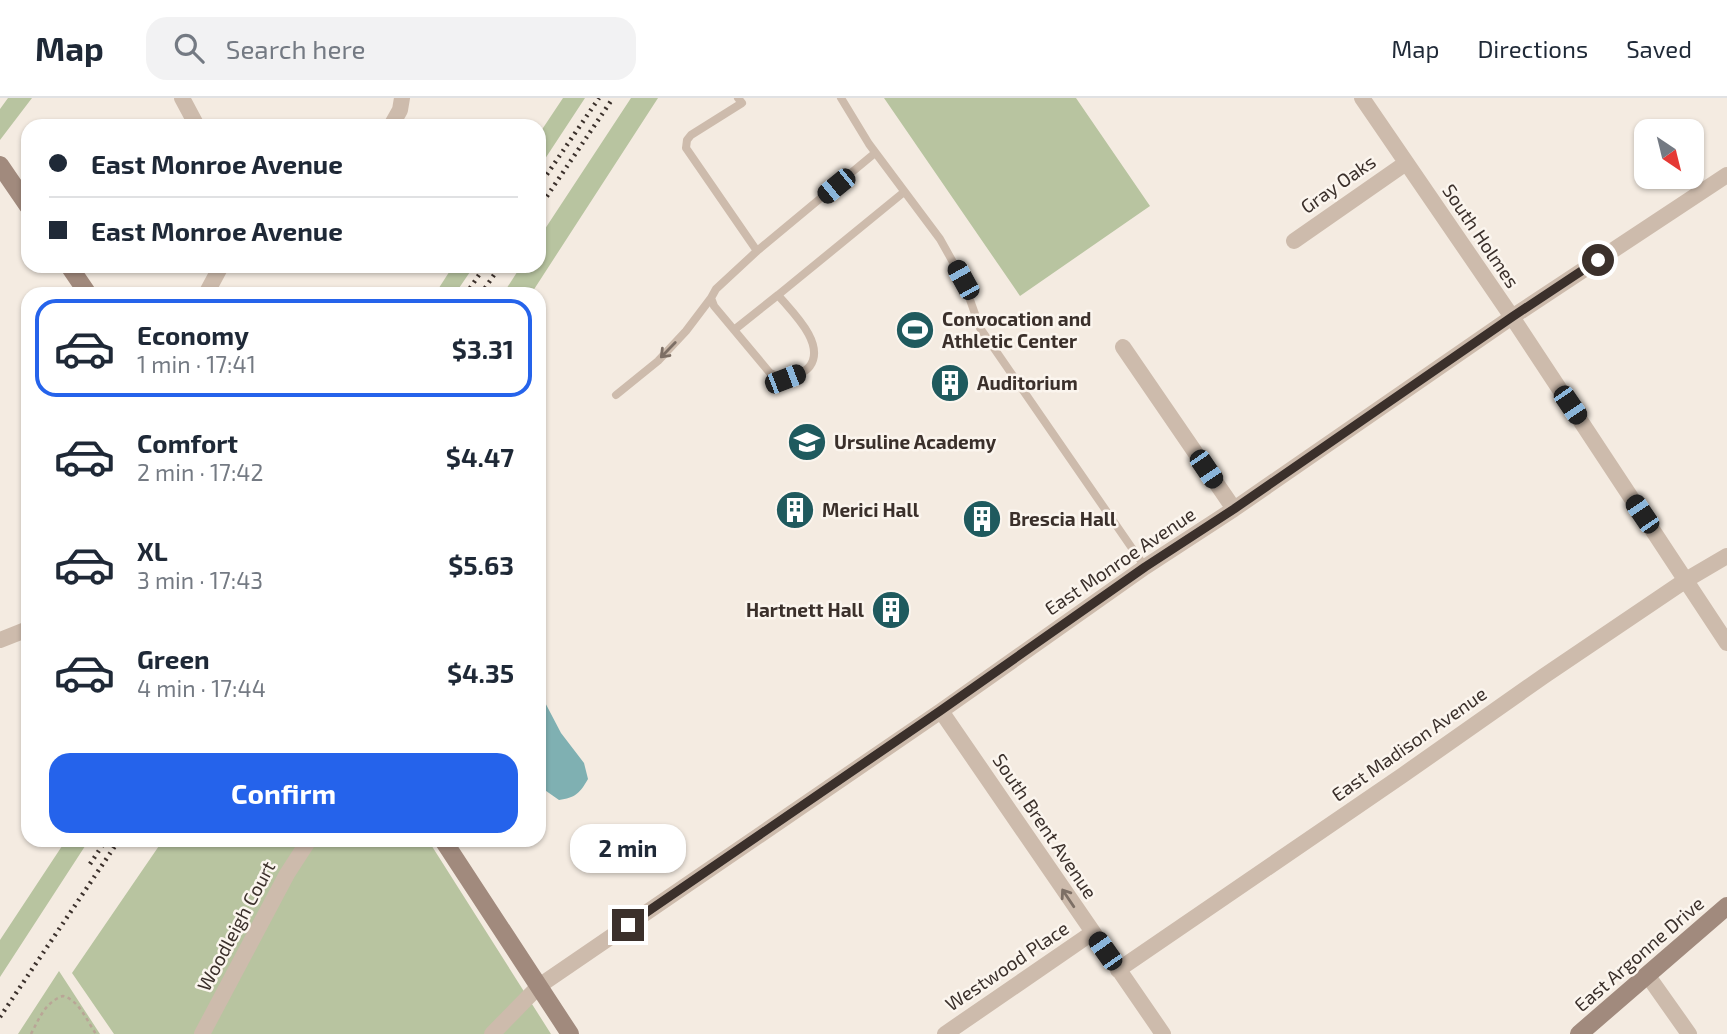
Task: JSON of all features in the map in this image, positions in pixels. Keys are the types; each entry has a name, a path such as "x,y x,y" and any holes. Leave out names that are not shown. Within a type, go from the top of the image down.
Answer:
{"street":[{"path":"182,98 193,119"},
{"path":"395,119 402,98"},
{"path":"1365,103 1383,98"},
{"name":"South Holmes","path":"1365,103 1512,317 1727,643"},
{"name":"Gray Oaks","path":"1294,240 1406,163"},
{"path":"0,165 21,196"},
{"name":"East Monroe Avenue","path":"492,1034 539,986 1145,567 1234,509 1512,317 1727,175"},
{"path":"1123,347 1234,509"},
{"name":"East Madison Avenue","path":"1118,970 1544,676 1686,580 1727,556"},
{"path":"0,640 21,632"},
{"name":"South Brent Avenue","path":"940,711 1163,1034"},
{"name":"Woodleigh Court","path":"202,1034 287,874 304,847"},
{"path":"448,847 570,1034"},
{"name":"East Argonne Drive","path":"1579,1034 1727,906"},
{"name":"Westwood Place","path":"945,1034 1092,933"},
{"path":"1648,976 1689,1034"}],"lane":[{"path":"738,98 742,103 691,135 686,148 757,251"},
{"path":"841,98 875,153 946,250 963,280 980,328 1145,567"},
{"path":"616,395 658,361 687,331 716,289 757,251 875,153"},
{"path":"734,330 904,192"},
{"path":"712,298 714,306 770,373 785,379 810,366 814,353 813,343 806,330 778,295"}],"path":[{"path":"31,1034 44,1009 50,1002 62,996 75,1003 96,1034"}],"green space":[{"path":"8,98 32,98 0,140 0,109"},
{"path":"563,98 585,98 546,157 546,124"},
{"path":"631,98 658,98 546,271 546,227"},
{"path":"884,98 1076,98 1150,206 1020,296"},
{"path":"448,273 469,273 460,287 440,287"},
{"path":"516,273 545,273 536,287 508,287"},
{"path":"61,847 84,847 0,977 0,940"},
{"path":"158,847 432,847 551,1034 114,1034 72,973"},
{"path":"59,971 100,1034 18,1034"}],"water":[{"path":"546,704 561,733 584,763 588,779 576,794 559,800 546,791"}],"railway":[{"path":"546,176 599,98"},
{"path":"546,198 613,98"},
{"path":"471,287 480,273"},
{"path":"486,287 495,273"},
{"path":"90,864 101,847"},
{"path":"0,1017 114,847"}],"place":[{"name":"Convocation and Athletic Center","path":"915,330"},
{"name":"Auditorium","path":"950,383"},
{"name":"Ursuline Academy","path":"807,442"},
{"name":"Merici Hall","path":"795,510"},
{"name":"Brescia Hall","path":"982,519"},
{"name":"Hartnett Hall","path":"891,610"}],"route":[{"path":"628,925 1145,567 1598,260"}]}
